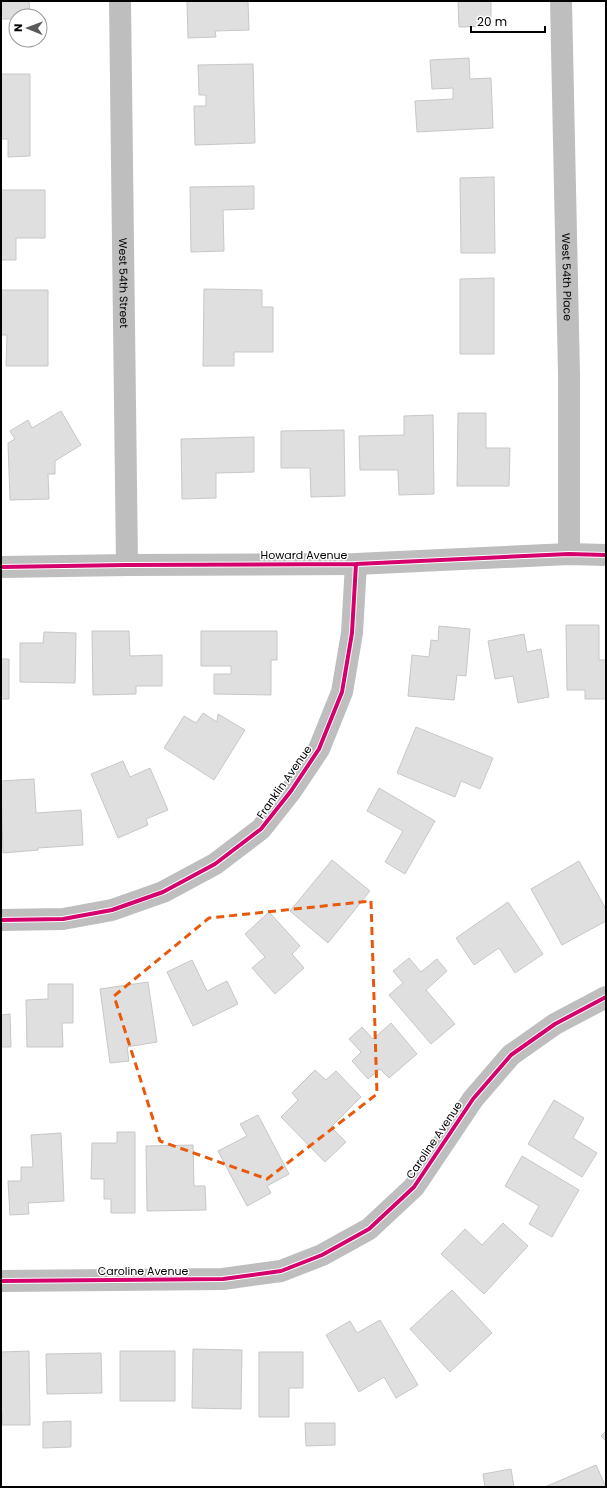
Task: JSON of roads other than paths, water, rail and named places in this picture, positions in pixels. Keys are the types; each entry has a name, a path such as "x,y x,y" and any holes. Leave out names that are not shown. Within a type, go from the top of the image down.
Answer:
{"street":[{"name":"West 54th Street","path":"120,1 127,565"},
{"name":"West 54th Place","path":"561,1 569,375 569,554"},
{"name":"Howard Avenue","path":"1,567 356,564 569,554 606,555"},
{"name":"Franklin Avenue","path":"1,920 63,919 112,910 163,892 214,864 261,829 291,791 318,749 342,692 352,633 356,564"},
{"name":"Caroline Avenue","path":"1,1281 223,1279 281,1271 322,1255 369,1229 414,1187 473,1099 511,1055 555,1024 606,997"}]}
